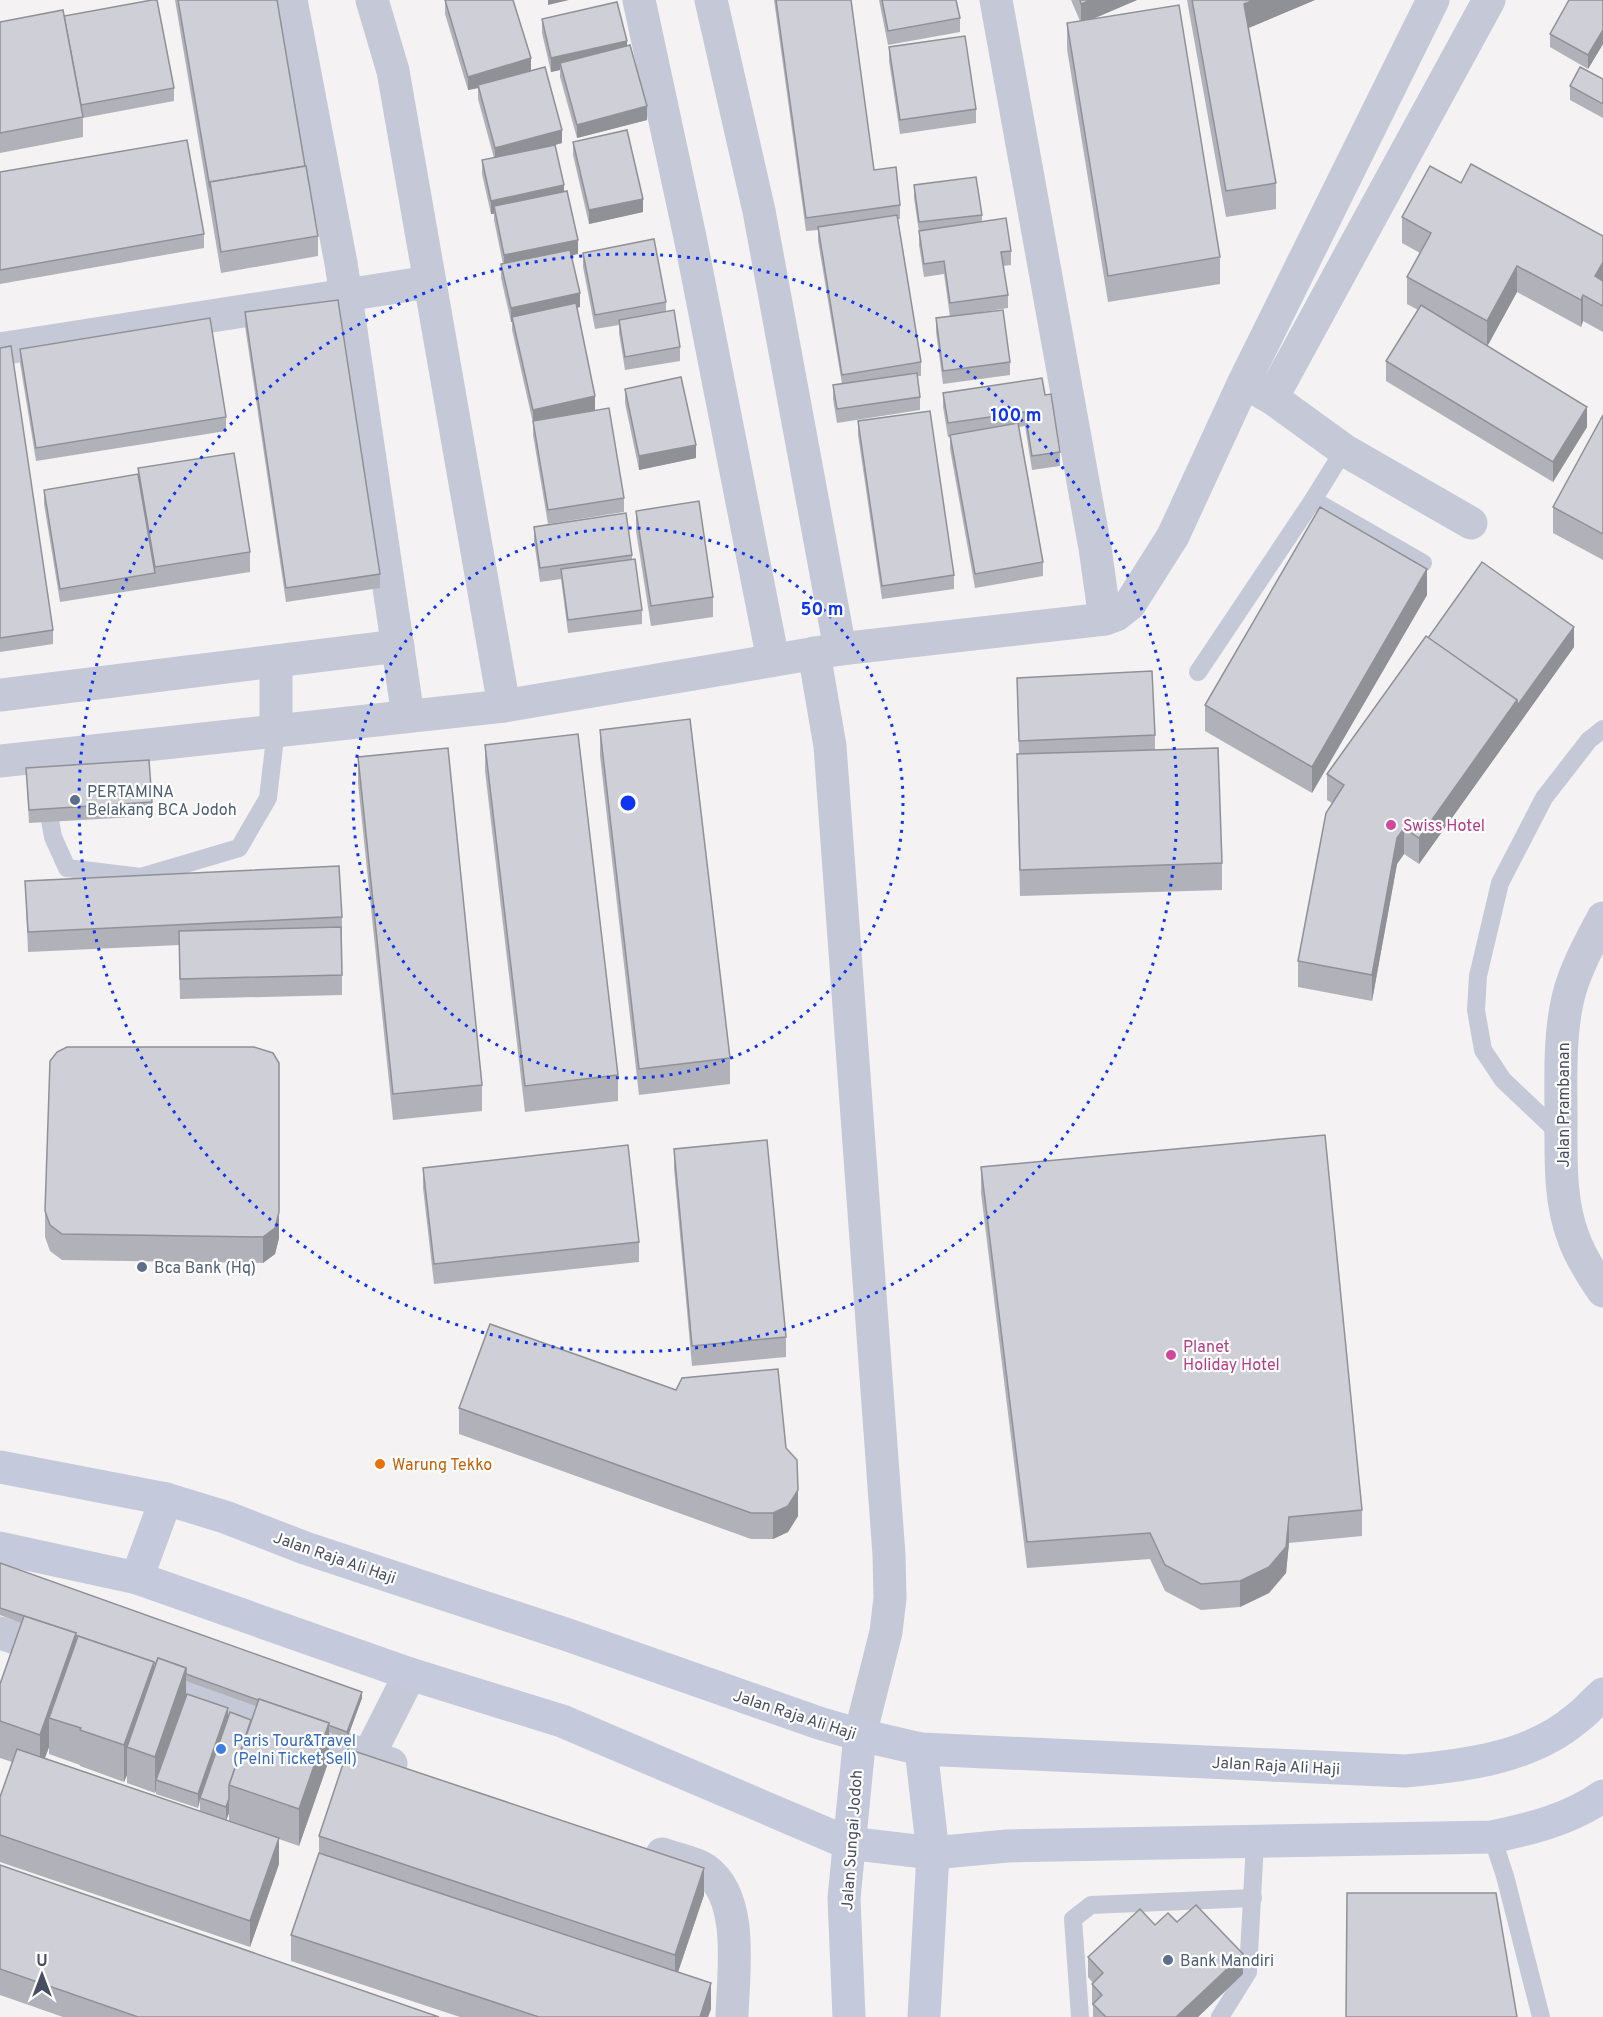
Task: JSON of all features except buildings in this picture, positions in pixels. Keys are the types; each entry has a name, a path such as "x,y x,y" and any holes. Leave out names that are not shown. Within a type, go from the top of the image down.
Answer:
{"main road":[{"name":"Jalan Raja Ali Haji","path":"0,1467 166,1499 225,1517 305,1548 568,1635 819,1723 860,1736 921,1749 1405,1771 1467,1765 1487,1761 1518,1750 1550,1737 1575,1720 1603,1694"},
{"path":"137,1578 166,1499"},
{"path":"0,1548 137,1578 410,1674 562,1721 848,1843 933,1853 1007,1846 1492,1837 1557,1820 1603,1796"},
{"name":"Jalan Sungai Jodoh","path":"849,2017 844,1898 860,1736"},
{"path":"921,1749 933,1853 924,2017"}],"street":[{"path":"291,0 345,294 408,717"},
{"path":"372,0 393,71 504,706"},
{"path":"639,0 690,237 773,660"},
{"path":"711,0 759,211 827,651 830,746 889,1554 890,1598 886,1632 860,1736"},
{"path":"996,0 1093,540 1105,619"},
{"path":"0,761 42,768 276,730 504,706 827,651 1105,619 1116,615 1130,604 1173,536 1244,382 1433,0"},
{"path":"1272,398 1489,0"},
{"path":"0,349 429,282"},
{"path":"1244,382 1272,398 1344,450 1471,523"},
{"path":"0,695 398,646"},
{"path":"276,661 276,730"},
{"name":"Jalan Prambanan","path":"1603,918 1583,956 1569,997 1561,1052 1561,1135 1566,1208 1574,1238 1591,1275 1603,1291"},
{"path":"0,1633 89,1663"},
{"path":"368,1757 410,1674"},
{"path":"156,1685 424,1775"},
{"path":"637,1846 704,1869 720,1884 731,1912 732,2017"}],"lane":[{"path":"1198,672 1344,450"},
{"path":"1313,500 1423,563"},
{"path":"1561,1135 1503,1080 1483,1050 1476,1010 1478,976 1500,883 1544,798 1589,740 1603,729"},
{"path":"42,768 53,837 67,868 141,877 238,848 268,798 276,730"},
{"path":"1492,1837 1505,1876 1541,2017"},
{"path":"1220,2017 1248,1972 1255,1842"},
{"path":"1080,2017 1073,1919 1091,1905 1253,1898"}],"place":[{"name":"PERTAMINA Belakang BCA Jodoh","path":"75,800"},
{"name":"Swiss Hotel","path":"1391,825"},
{"name":"Bca Bank (Hq)","path":"142,1267"},
{"name":"Planet Holiday Hotel","path":"1171,1355"},
{"name":"Warung Tekko","path":"380,1464"},
{"name":"Paris Tour&Travel (Pelni Ticket Sell)","path":"221,1749"},
{"name":"Bank Mandiri","path":"1168,1960"}]}
